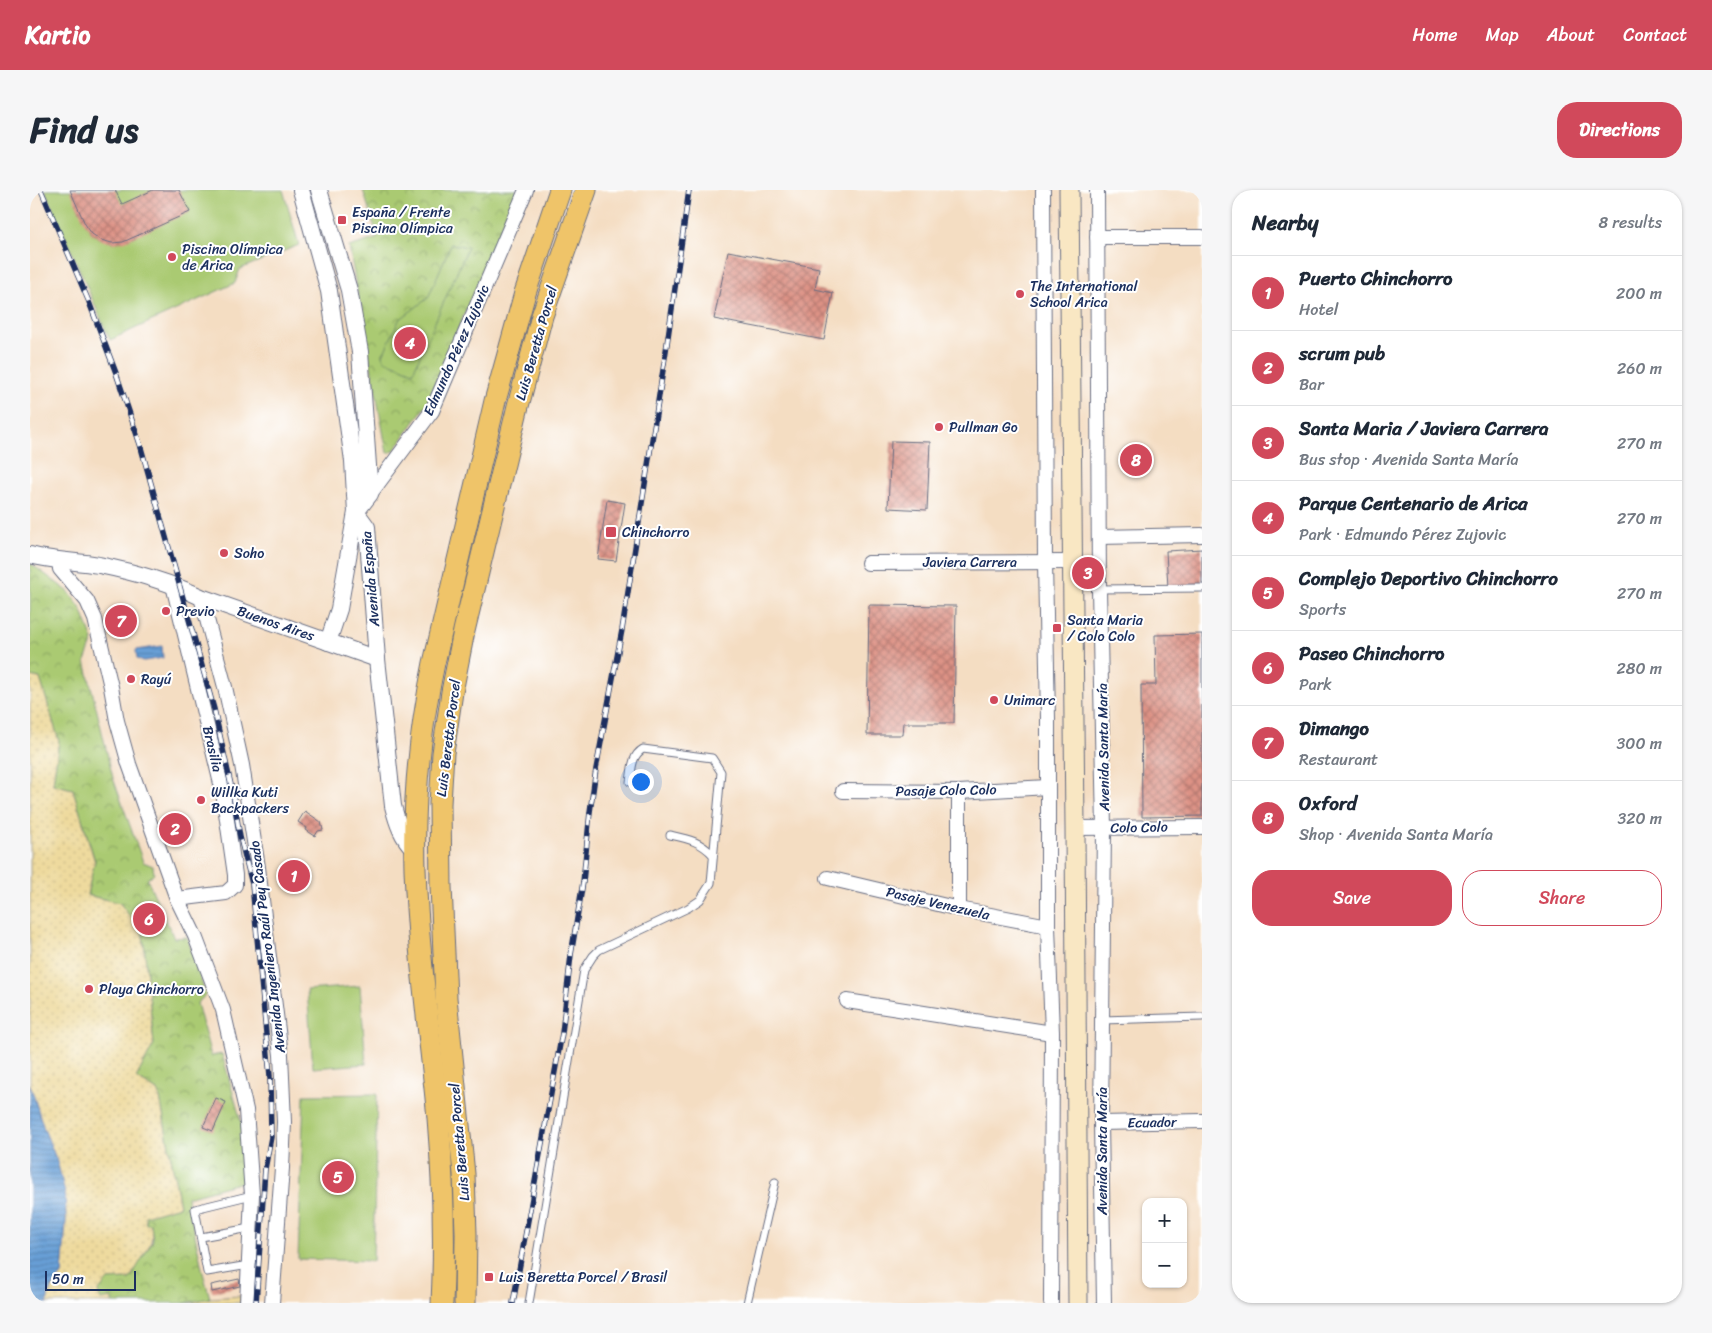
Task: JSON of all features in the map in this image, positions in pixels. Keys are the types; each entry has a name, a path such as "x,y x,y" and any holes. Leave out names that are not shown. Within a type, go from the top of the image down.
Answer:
{"main road":[{"name":"Luis Beretta Porcel","path":"442,1303 441,1166 438,1118 421,962 415,850 417,784 423,726 427,695 442,622 506,358 560,190"},
{"name":"Luis Beretta Porcel","path":"465,1303 466,1234 464,1174 448,1016 441,886 440,804 444,753 452,692 464,631 518,406 542,316 586,190"},
{"name":"Avenida Santa María","path":"1069,190 1078,1303"}],"street":[{"name":"Avenida España","path":"301,190 329,290 354,461 356,512 367,527 377,659 393,806 396,820 410,845 415,850"},
{"path":"319,190 349,290 360,352 370,494"},
{"name":"Edmundo Pérez Zujovic","path":"328,642 339,609 356,512 384,478 432,412 526,190"},
{"path":"1043,190 1048,926 1052,1034 1052,1303"},
{"name":"Avenida Santa María","path":"1097,190 1099,589 1104,828 1101,1123 1104,1303"},
{"path":"1097,237 1202,237"},
{"path":"367,463 376,476 384,478"},
{"path":"1099,536 1202,535"},
{"path":"30,555 59,560 60,568 87,600 95,619 112,687 117,721 129,764 177,899 195,936 223,1010 246,1110 252,1195 247,1303"},
{"name":"Buenos Aires","path":"59,560 100,565 140,574 377,659"},
{"name":"Javiera Carrera","path":"868,563 1072,562"},
{"name":"Brasilia","path":"174,585 223,792 235,875 235,885 226,893 177,899"},
{"name":"Avenida Ingeniero Raúl Pey Casado","path":"201,597 225,687 242,765 258,867 280,1055 284,1122 272,1303"},
{"name":"Pasaje Colo Colo","path":"843,791 959,792 1048,787"},
{"path":"959,792 959,909"},
{"name":"Colo Colo","path":"1075,828 1202,827"},
{"name":"Pasaje Venezuela","path":"828,878 959,909 1048,926"},
{"path":"847,1001 1052,1034"},
{"name":"Ecuador","path":"1101,1123 1202,1121"}],"lane":[{"path":"1099,589 1202,588"},
{"path":"529,1303 584,970 599,950 682,911 700,900 710,883 721,772 712,758 643,749 636,752 630,782"},
{"path":"670,835 705,846 713,855"},
{"path":"1102,1020 1202,1017"},
{"path":"746,1303 775,1182"},
{"path":"249,1265 207,1272 195,1208 252,1195"},
{"path":"201,1237 250,1228"}],"sand":[{"name":"Playa Chinchorro","path":"30,676 40,678 59,741 53,784 73,789 95,862 87,895 120,903 143,934 154,1044 136,1078 159,1092 180,1206 145,1216 152,1232 149,1248 130,1279 108,1280 113,1303 47,1303 49,1292 62,1274 66,1220 65,1193 57,1161 44,1129 30,1084"},
{"path":"241,1296 240,1303 184,1303 210,1298"}],"green space":[{"name":"Piscina Olímpica de Arica","path":"45,190 283,190 299,245 240,269 235,283 110,340"},
{"path":"363,190 517,190 426,405 394,451 387,453 349,247 378,238"},
{"path":"451,244 468,247 413,372 384,360 383,355 399,320 428,298"},
{"path":"30,563 69,592 81,609 93,640 85,661 113,778 143,862 153,866 154,874 147,879 174,938 187,937 206,995 197,1003 211,1056 222,1054 242,1125 246,1181 187,1197 210,1298 184,1303 113,1303 111,1298 101,1300 98,1292 108,1280 130,1279 153,1240 151,1224 146,1224 145,1216 180,1206 159,1092 136,1078 154,1044 143,934 120,903 87,895 95,861 73,789 53,784 59,741 40,678 30,676"},
{"path":"360,986 366,1064 313,1068 307,990"},
{"path":"377,1094 373,1261 298,1259 304,1095"}],"water":[{"path":"162,646 163,658 144,661 137,659 136,650"},
{"path":"30,1084 44,1129 57,1161 65,1193 66,1220 62,1274 49,1292 47,1303 30,1303"}],"building":[{"path":"70,190 115,190 122,204 153,190 179,190 190,212 123,242 112,243 101,240 92,234 85,224"},
{"path":"728,251 819,268 815,289 833,293 824,340 714,319"},
{"path":"891,441 930,442 927,510 888,508"},
{"path":"607,500 625,503 616,561 598,559"},
{"path":"1202,549 1202,587 1168,588 1166,551"},
{"path":"869,605 956,606 954,723 903,723 902,735 867,735"},
{"path":"1202,634 1202,816 1142,817 1141,685 1156,685 1155,635"},
{"path":"305,811 321,822 323,830 318,831 315,836 298,822"},
{"path":"216,1098 226,1102 213,1131 203,1127"},
{"path":"239,1279 240,1286 212,1292 211,1285"}],"railway":[{"path":"41,190 89,302 140,444 214,709 233,794 240,837 252,884 270,1076 271,1137 265,1169 256,1303"},
{"path":"513,1303 562,1033 571,955 583,882 596,769 622,630 689,190"}],"place":[{"name":"España / Frente Piscina Olímpica","path":"342,220"},
{"name":"Piscina Olímpica de Arica","path":"172,257"},
{"name":"The International School Arica","path":"1020,294"},
{"name":"Parque Centenario de Arica","path":"410,343"},
{"name":"Pullman Go","path":"939,427"},
{"name":"Oxford","path":"1136,460"},
{"name":"Chinchorro","path":"611,532"},
{"name":"Soho","path":"224,553"},
{"name":"Santa Maria / Javiera Carrera","path":"1088,573"},
{"name":"Previo","path":"166,611"},
{"name":"Dimango","path":"121,621"},
{"name":"Santa Maria / Colo Colo","path":"1057,628"},
{"name":"Rayú","path":"131,679"},
{"name":"Unimarc","path":"994,700"},
{"name":"Willka Kuti Backpackers","path":"201,800"},
{"name":"scrum pub","path":"175,829"},
{"name":"Puerto Chinchorro","path":"294,876"},
{"name":"Paseo Chinchorro","path":"149,919"},
{"name":"Playa Chinchorro","path":"89,989"},
{"name":"Complejo Deportivo Chinchorro","path":"338,1177"},
{"name":"Luis Beretta Porcel / Brasil","path":"489,1277"}]}
